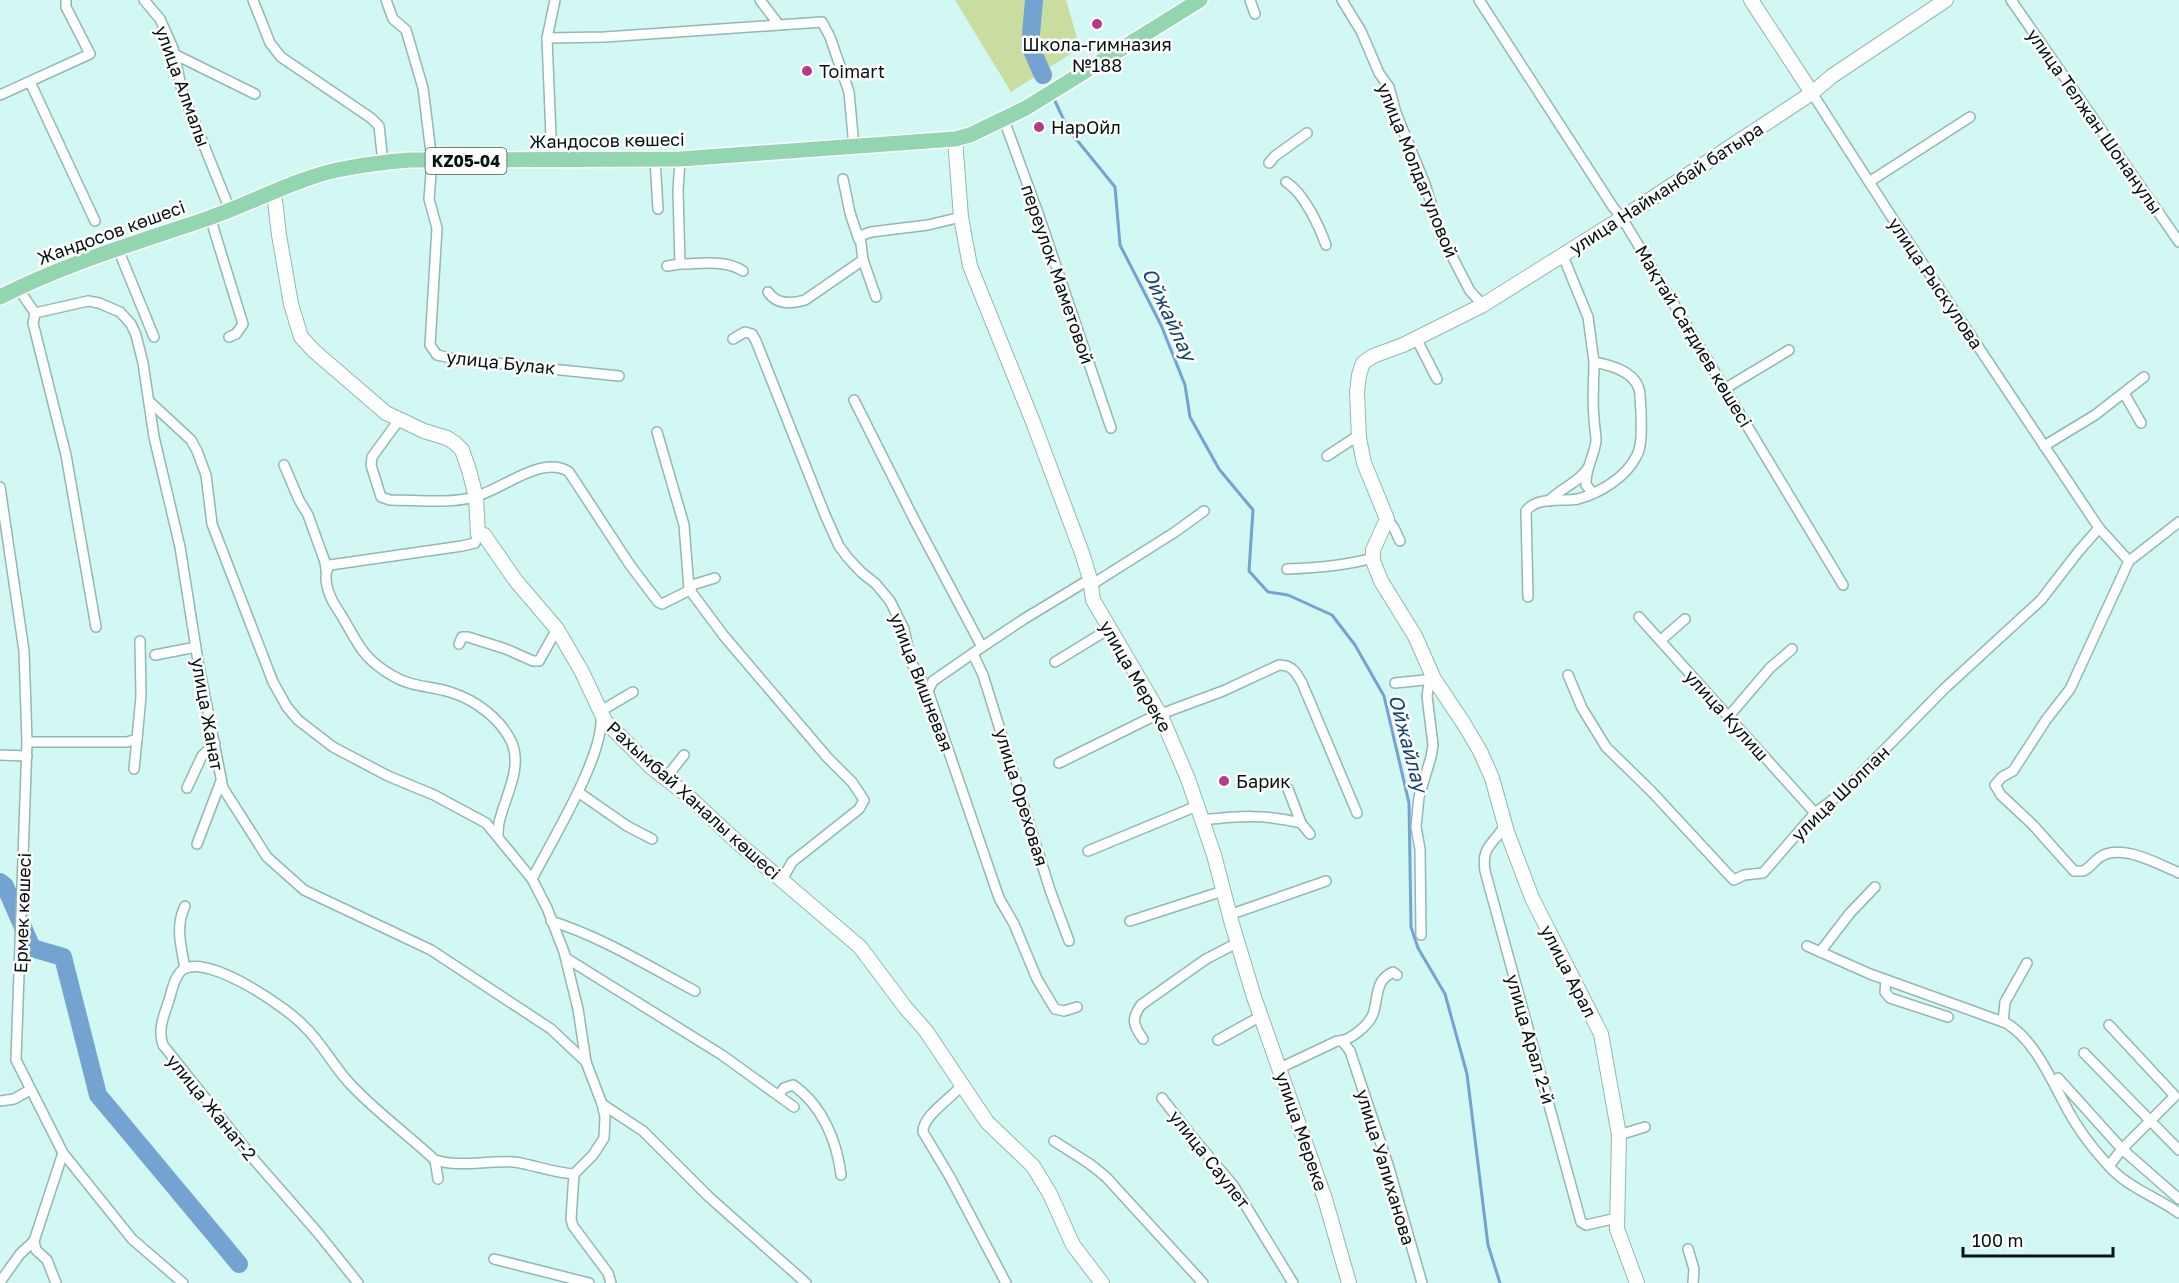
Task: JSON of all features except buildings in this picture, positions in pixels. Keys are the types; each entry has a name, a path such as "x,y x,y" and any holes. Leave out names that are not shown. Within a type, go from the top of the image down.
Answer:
{"main road":[{"name":"Жандосов көшесі","path":"0,297 118,249 336,170 383,162 680,159 854,147 970,135 1004,120 1200,0"}],"street":[{"path":"0,95 90,54 66,7 66,0"},
{"name":"улица Алмалы","path":"144,0 160,19 174,54 182,91 230,210"},
{"path":"253,0 270,44 281,57 371,118 379,126 383,162"},
{"path":"386,0 393,19 406,30 423,88 432,161"},
{"path":"552,161 548,38 555,0"},
{"path":"760,0 779,25"},
{"path":"1250,0 1255,14"},
{"name":"улица Молдагуловой","path":"1342,0 1361,31 1379,73 1389,87 1396,113 1425,184 1441,235 1470,291 1482,305"},
{"name":"Мақтай Сағдиев көшесі","path":"1479,0 1622,218 1843,585"},
{"name":"улица Рыскулова","path":"1751,0 2099,528 2129,561"},
{"name":"улица Найманбай батыра","path":"1359,435 1357,392 1363,363 1373,356 1416,338 1482,305 1563,255 1812,93 1832,76 1946,0"},
{"name":"улица Телжан Шонанулы","path":"2011,0 2179,242"},
{"path":"548,38 605,37 822,22 830,37 849,92 854,147"},
{"path":"174,54 255,94"},
{"path":"30,82 95,222"},
{"path":"1869,182 1970,117"},
{"name":"переулок Маметовой","path":"1004,120 1111,428"},
{"path":"1269,163 1307,133"},
{"name":"улица Мереке","path":"955,138 961,217 970,266 1033,422 1091,582 1093,600 1161,716 1188,779 1203,820 1229,915 1261,1016 1325,1199 1349,1283"},
{"path":"655,159 658,209"},
{"path":"680,159 678,191 680,264"},
{"name":"улица Булак","path":"432,161 429,199 437,228 429,338 430,345 437,355 619,376"},
{"path":"843,179 850,213 860,235 863,260 876,297"},
{"path":"1286,183 1293,187 1311,213 1326,245"},
{"path":"274,192 291,304 301,337 386,413 455,443 466,460 476,497 478,534 475,543 327,564"},
{"path":"210,217 243,324 236,334 230,337"},
{"path":"860,235 928,225 961,217"},
{"path":"118,249 154,337"},
{"path":"1549,501 1583,475 1593,456 1596,436 1594,362 1588,316 1563,255"},
{"path":"768,292 783,303 805,300 863,260"},
{"path":"667,266 726,263 735,265 743,271"},
{"path":"18,288 35,313 33,323 66,455 96,627"},
{"name":"улица Жанат","path":"35,313 88,301 120,312 131,324 136,335 150,402 154,437 180,547 221,781 267,857 304,890 441,956 551,1029 586,1062"},
{"name":"улица Вишневая","path":"733,339 745,333 752,334 839,546 890,601 904,629 911,662 928,691 999,898 1014,924 1036,979 1055,1009 1064,1011 1077,1007"},
{"path":"1416,338 1437,379"},
{"path":"1726,388 1789,350"},
{"path":"1528,597 1526,511 1529,507 1549,501 1577,499 1593,493 1618,478 1637,456 1641,419 1639,390 1634,378 1613,366 1594,362"},
{"path":"2044,446 2075,429 2144,377"},
{"path":"2124,393 2141,423"},
{"path":"854,400 982,647"},
{"path":"150,402 191,440 197,451 206,475 212,524 269,673 287,707 308,729 333,747 368,766 434,795 486,824 532,879 548,908 566,958 578,1009 586,1062 605,1117 604,1138 593,1155 574,1174 571,1219 573,1226 608,1273 611,1283"},
{"path":"373,441 393,431 399,420"},
{"path":"657,432 684,525 689,588 724,636 827,757 863,795 864,800 859,809 792,862 782,880"},
{"path":"387,435 372,457 381,497 390,500 476,497 548,466 562,467 569,472 630,565 658,602 666,603 695,584 715,578"},
{"path":"1328,456 1359,435 1364,463 1387,519 1400,541"},
{"path":"284,465 298,500 308,515 327,564 332,600 366,657 402,681 450,691 482,707 504,729 513,746 515,756 511,784 499,820 498,837"},
{"path":"1587,469 1586,485 1593,493"},
{"name":"Ермек көшесі","path":"0,487 24,651 27,742 16,1060 63,1153 132,1239 183,1283"},
{"path":"928,691 933,681 1024,619 1150,548 1204,511"},
{"path":"1287,569 1351,564 1373,558 1373,550 1387,519"},
{"path":"2179,522 2129,561 2070,689 2046,720 2013,771 1997,780 1995,785 2001,795 2074,871 2083,871 2098,857 2118,853 2152,862 2179,873"},
{"name":"улица Шолпан","path":"1568,675 1582,708 1606,747 1652,792 1734,880 1744,875 1763,873 1815,813 1844,791 1944,689 2041,600 2099,528"},
{"name":"Рахымбай Ханалы көшесі","path":"478,534 484,535 516,581 557,630 582,672 600,713 636,753 860,947 926,1031 987,1122 1033,1166 1050,1194 1073,1245 1102,1283"},
{"name":"улица Арал","path":"1373,558 1382,581 1414,636 1434,679 1480,751 1492,778 1505,825 1532,898 1601,1034 1618,1135 1617,1229 1637,1283"},
{"name":"улица Кулиш","path":"1639,617 1815,813"},
{"path":"1661,640 1685,619"},
{"path":"1055,662 1109,629"},
{"path":"459,644 462,637 468,637 506,649 533,661 539,661 557,630"},
{"path":"134,769 141,696 140,641"},
{"path":"156,655 196,647"},
{"path":"1728,716 1770,669 1792,649"},
{"name":"улица Ореховая","path":"973,654 987,685 1050,890 1069,941"},
{"path":"1059,763 1150,718 1161,716 1278,666 1291,667 1302,683 1357,813"},
{"path":"1395,683 1434,679"},
{"path":"1421,935 1420,849 1416,827 1419,797 1433,745 1427,696 1429,684 1434,679"},
{"path":"532,879 578,792 601,733 600,713 633,692"},
{"path":"27,742 96,743 127,742 137,739"},
{"path":"187,788 202,756 215,743"},
{"path":"0,755 27,756"},
{"path":"665,779 684,755"},
{"path":"197,844 221,781"},
{"path":"1288,789 1301,823 1310,834"},
{"path":"578,792 627,826 652,838"},
{"path":"1273,817 1288,815 1293,809 1292,800"},
{"path":"1088,852 1197,806"},
{"path":"1203,820 1245,815 1273,817 1301,823"},
{"name":"улица Арал 2-й","path":"1505,825 1486,849 1483,858 1485,871 1581,1221 1586,1226 1617,1218"},
{"path":"1229,915 1326,881"},
{"path":"1820,952 1850,913 1875,886"},
{"path":"1130,921 1223,891"},
{"path":"185,906 179,917 178,927 185,968 201,967 224,973 290,1013 317,1040 353,1087 435,1160 448,1164 484,1161 514,1162 574,1174"},
{"path":"551,921 608,943 695,991"},
{"path":"1143,1039 1134,1024 1133,1016 1141,1005 1206,959 1238,943"},
{"path":"1807,946 1886,980 2003,1022 2017,1030 2076,1124 2109,1166 2124,1180 2179,1213"},
{"path":"566,958 702,1042 794,1107"},
{"path":"2003,1022 2006,1002 2027,963"},
{"name":"улица Жанат-2","path":"185,968 181,971 172,989 163,1018 160,1036 163,1045 256,1162 358,1283"},
{"path":"1280,1068 1337,1041 1344,1042 1367,1024 1373,1015 1376,994 1382,980 1393,972 1397,975"},
{"path":"1886,980 1885,992 1890,998 1948,1017"},
{"path":"1218,1040 1261,1016"},
{"path":"2109,1025 2177,1098 2122,1149 2109,1166"},
{"name":"улица Уалиханова","path":"1344,1042 1350,1051 1386,1157 1422,1283"},
{"path":"2084,1053 2179,1150"},
{"path":"2058,1078 2122,1149 2179,1199"},
{"path":"779,1095 784,1088 793,1085 804,1093 819,1112 833,1137 839,1154 841,1175"},
{"path":"962,1085 927,1119 922,1127 923,1132 954,1183 1006,1283"},
{"path":"0,1101 14,1099 30,1090"},
{"name":"улица Саулет","path":"1162,1098 1184,1128 1233,1185 1293,1283"},
{"path":"602,1104 642,1131 709,1197 806,1283"},
{"path":"1618,1135 1645,1127"},
{"path":"1054,1141 1106,1177 1203,1283"},
{"path":"0,1282 20,1254 34,1241 63,1153"},
{"path":"435,1160 438,1179"},
{"path":"34,1241 36,1250 47,1260 56,1283"},
{"path":"1688,1249 1694,1275 1693,1283"},
{"path":"495,1259 589,1283"}],"green space":[{"path":"955,0 1066,0 1080,48 1011,92"}],"waterway":[{"path":"1034,0 1030,46 1043,75"},
{"name":"Ойжайлау","path":"1055,101 1068,129 1115,187 1120,245 1161,325 1185,385 1190,417 1219,469 1253,510 1249,571 1268,592 1288,595 1332,615 1355,645 1384,696 1409,803 1411,927 1418,948 1445,994 1467,1074 1488,1245 1500,1283"},
{"path":"0,882 5,886 32,948 63,957 98,1095 239,1264"}],"place":[{"name":"Школа-гимназия №188","path":"1097,24"},
{"name":"Toimart","path":"807,71"},
{"name":"НарОйл","path":"1039,127"},
{"name":"Барик","path":"1224,781"}]}
